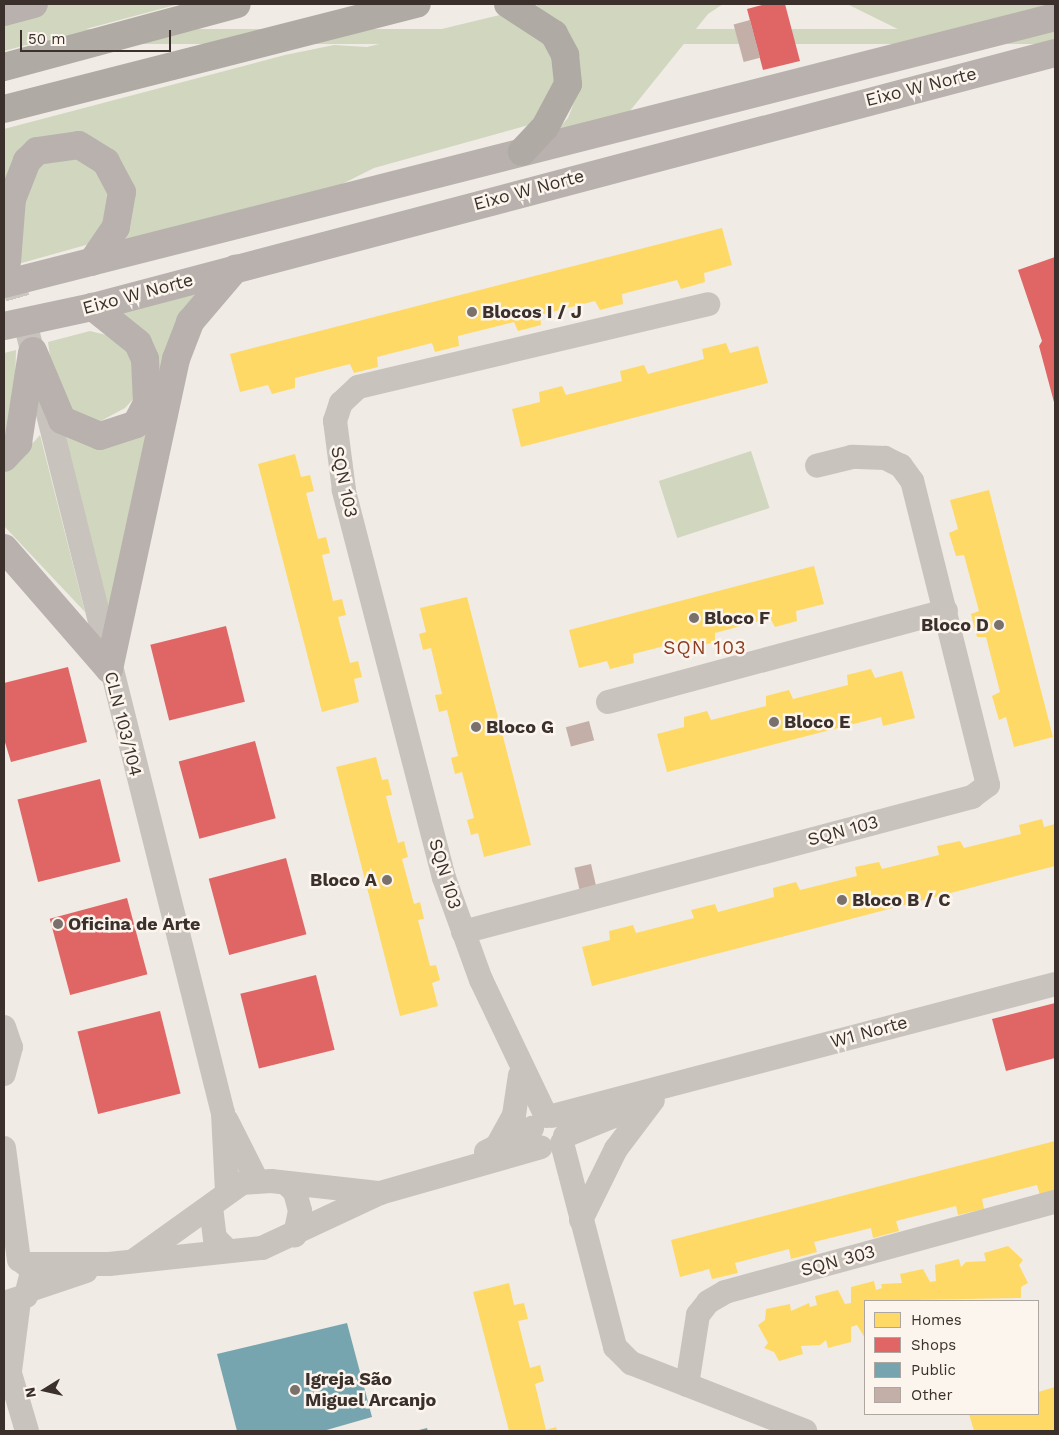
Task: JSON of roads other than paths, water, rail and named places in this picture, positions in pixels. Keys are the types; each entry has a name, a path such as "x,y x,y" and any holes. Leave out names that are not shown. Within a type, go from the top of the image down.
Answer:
{"highway":[{"path":"4,67 237,4"},
{"path":"4,109 417,4"},
{"path":"508,4 554,34 566,55 568,84 545,127 522,152"}],"main road":[{"path":"4,12 34,4"},
{"name":"Eixo W Norte","path":"6,266 92,262 1055,17"},
{"name":"Eixo W Norte","path":"21,337 94,307 1055,53"},
{"path":"6,266 12,199 27,161 38,151 80,145 106,162 122,192 116,228 92,262"},
{"path":"109,669 176,359 190,322 236,268"},
{"path":"21,337 62,420 100,436 136,424 146,403 145,359 138,343 94,307"},
{"path":"4,458 18,443 21,337"},
{"path":"4,548 109,669"}],"street":[{"name":"SQN 103","path":"548,1132 463,932 444,878 344,490 335,445 341,403 358,387 708,304"},
{"name":"CLN 103/104","path":"21,337 109,669 223,1113 257,1181"},
{"name":"SQN 103","path":"463,932 983,791 988,775 921,508 902,466 885,458 852,457 817,466"},
{"path":"608,702 946,611"},
{"name":"W1 Norte","path":"295,1234 380,1194 449,1172 683,1081 1055,984"},
{"path":"4,1027 11,1047 4,1074"},
{"name":"SQN 103","path":"506,1033 520,1075 548,1132"},
{"path":"497,1146 514,1115 520,1075"},
{"name":"W1 Norte","path":"449,1172 497,1146 653,1100 683,1081"},
{"path":"583,1231 616,1149 653,1100"},
{"name":"CLN 103/104","path":"219,1199 223,1113"},
{"path":"548,1132 583,1231 614,1347 631,1363 805,1431"},
{"path":"4,1148 13,1211 13,1260 31,1276 18,1298 7,1362 27,1431"},
{"path":"13,1260 65,1265 109,1264 274,1246 295,1234 299,1206 288,1185 257,1181 219,1199 136,1260"},
{"name":"W1 Norte","path":"288,1185 380,1194"},
{"path":"219,1199 215,1238 228,1251"},
{"name":"SQN 303","path":"687,1385 698,1315 708,1302 725,1292 1055,1202"},
{"path":"13,1211 36,1247 65,1265"},
{"path":"18,1298 109,1264"}],"tunnel":[{"path":"11,275 28,334"}],"place":[{"name":"Blocos I / J","path":"472,312"},
{"name":"Bloco F","path":"694,618"},
{"name":"Bloco D","path":"999,625"},
{"name":"Bloco E","path":"774,722"},
{"name":"Bloco G","path":"476,727"},
{"name":"Bloco A","path":"387,880"},
{"name":"Bloco B / C","path":"842,900"},
{"name":"Oficina de Arte","path":"58,924"},
{"name":"Igreja São Miguel Arcanjo","path":"295,1390"}],"district":[{"name":"SQN 103","path":"705,648"}]}
